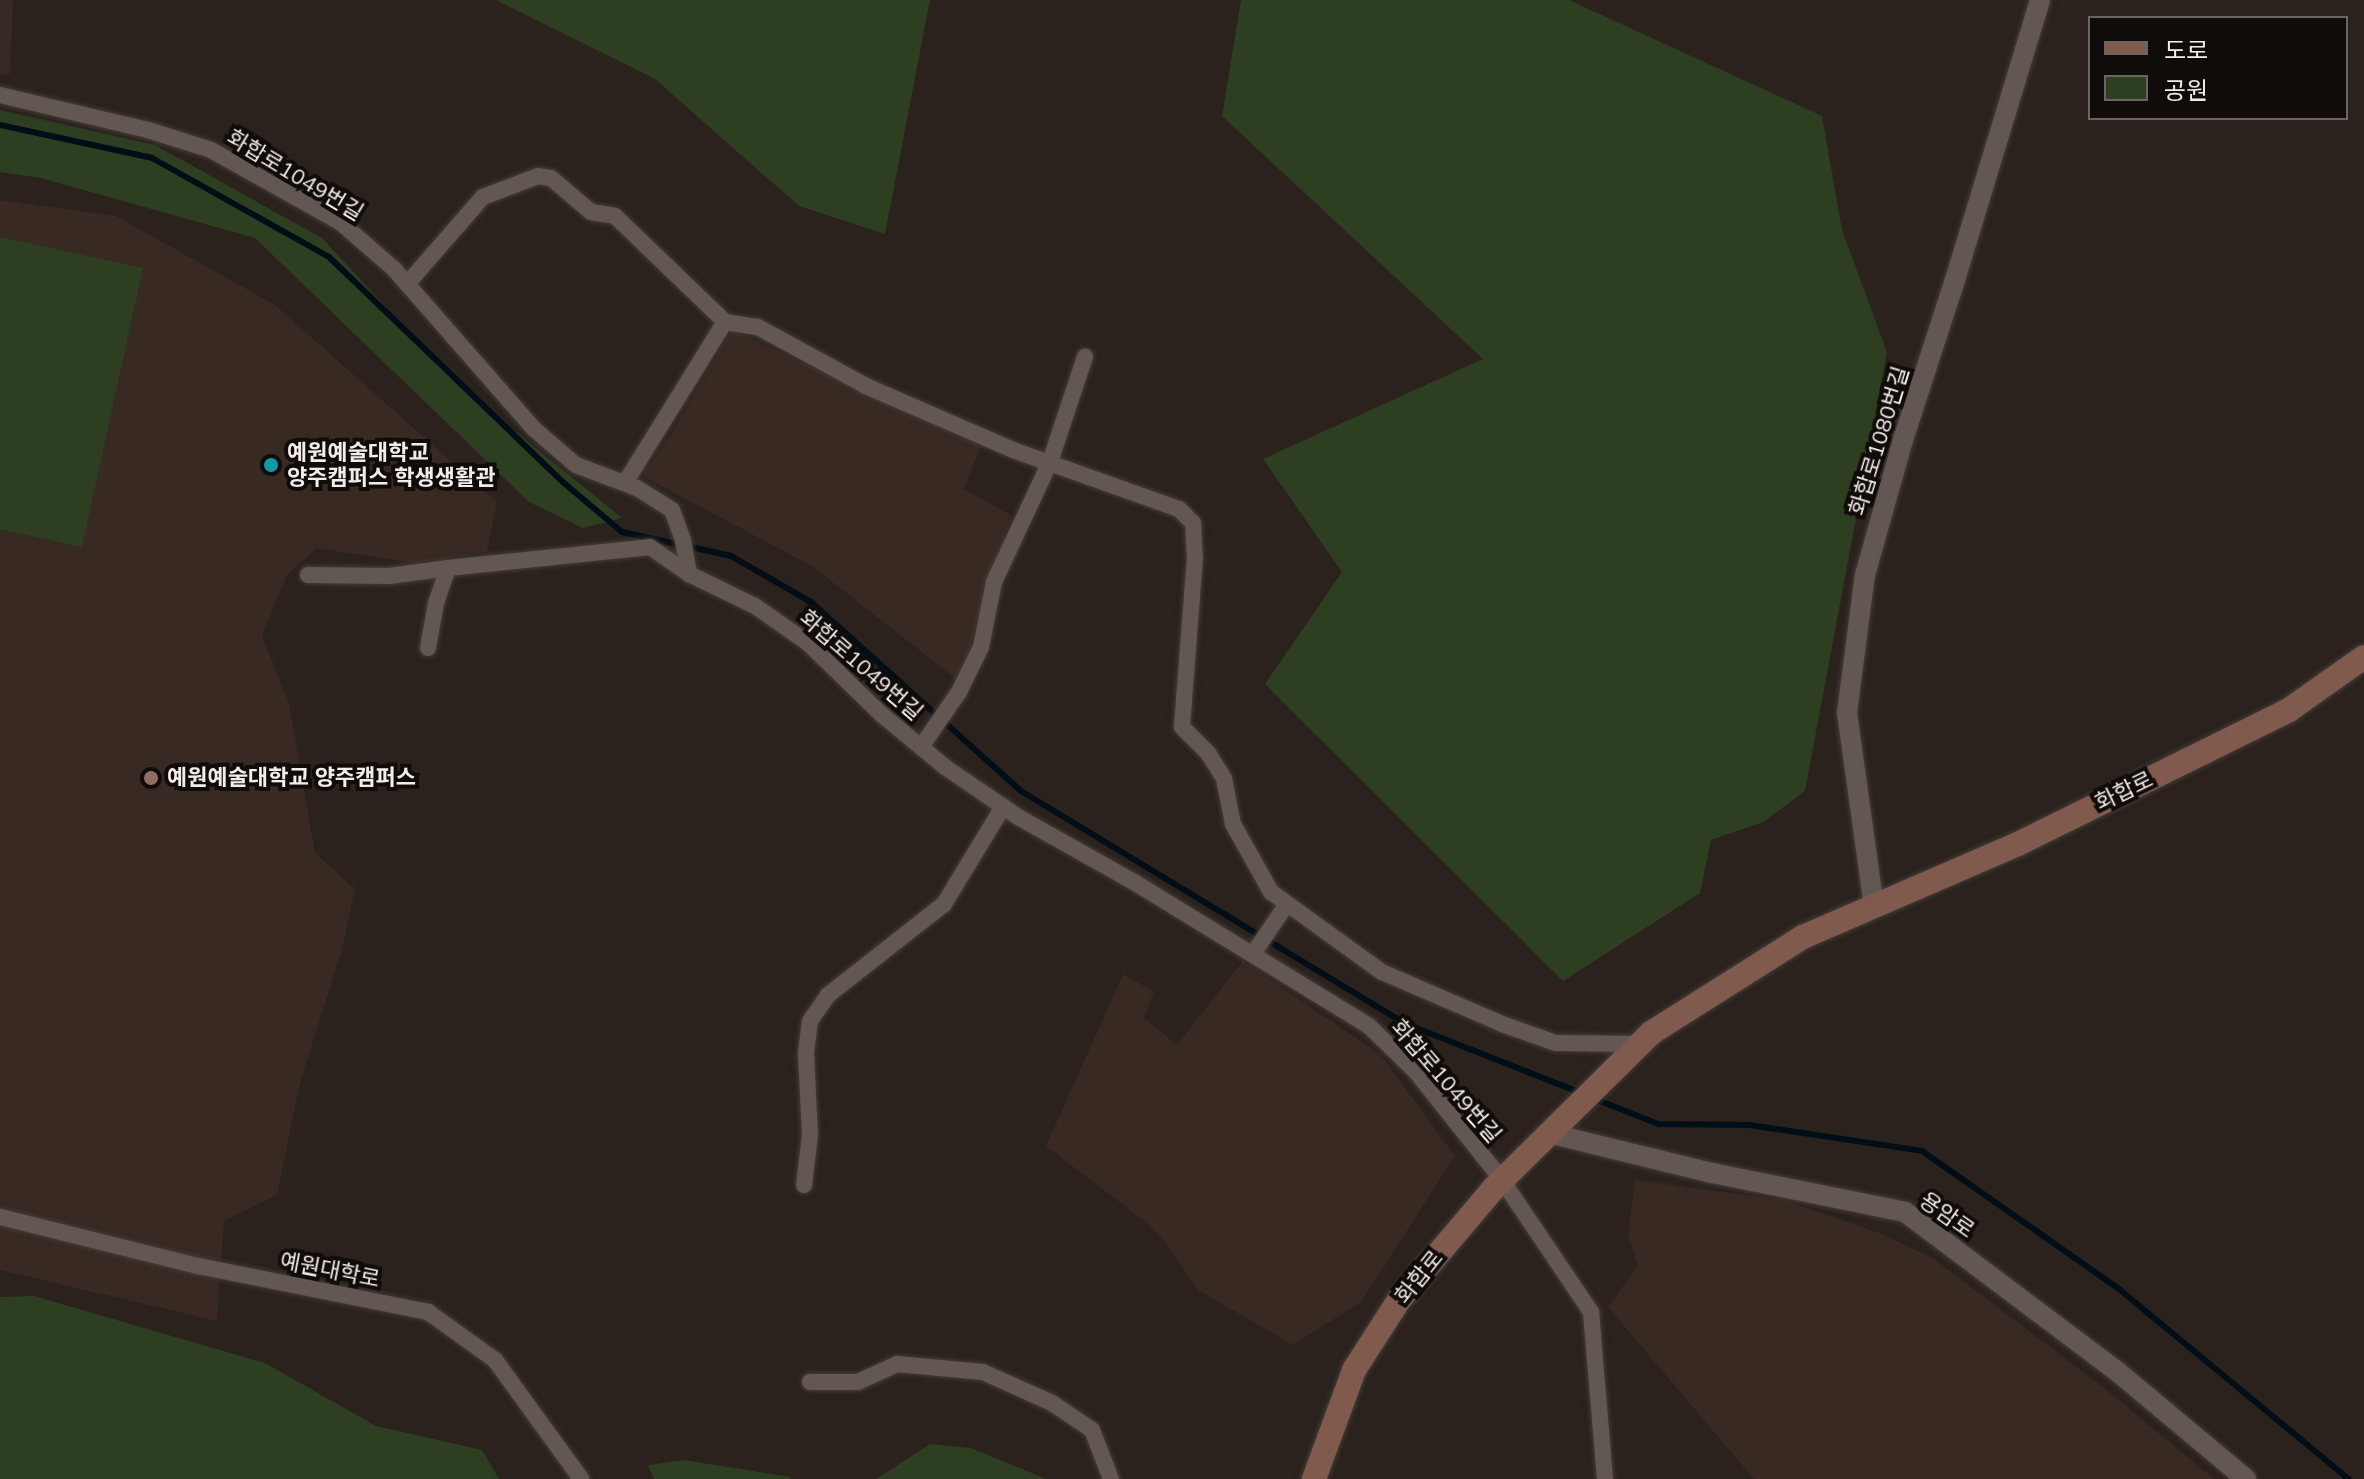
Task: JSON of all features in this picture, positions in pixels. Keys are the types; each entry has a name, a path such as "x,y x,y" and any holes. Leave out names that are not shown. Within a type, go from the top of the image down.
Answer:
{"main road":[{"name":"화합로","path":"1314,1479 1354,1370 1399,1300 1502,1180 1651,1033 1803,937 2018,844 2289,710 2364,657"}],"street":[{"name":"화합로1080번길","path":"1874,907 1847,713 1865,575 1903,440 2040,0"},
{"name":"화합로1049번길","path":"0,95 148,130 211,150 340,222 407,284 534,429 576,465 625,483 672,510 683,540 688,567 755,606 808,643 921,747 1003,807 1255,951 1369,1026 1417,1073 1502,1180 1591,1312 1605,1479"},
{"path":"407,284 483,197 538,176 551,178 591,212 615,216 725,322 758,327 866,386 1013,450 1179,509 1193,523 1195,557 1182,727 1208,753 1224,779 1233,824 1284,910 1382,972 1502,1024 1556,1043 1641,1044"},
{"path":"625,483 725,322"},
{"path":"921,747 949,708 981,647 994,582 1050,462 1085,357"},
{"path":"308,575 389,576 650,547 688,567"},
{"path":"428,648 436,603 448,568"},
{"path":"804,1185 810,1135 806,1053 810,1021 828,995 944,904 1003,807"},
{"path":"1255,951 1284,910"},
{"name":"용암로","path":"1552,1134 1712,1173 1905,1212 2118,1372 2246,1479"},
{"name":"예원대학로","path":"0,1217 198,1266 428,1312 495,1360 581,1479"},
{"path":"810,1382 858,1382 897,1364 983,1372 1052,1403 1092,1430 1111,1479"}],"shaded area":[{"path":"0,0 13,0 10,74 0,74"},
{"name":"예원예술대학교 양주캠퍼스","path":"0,200 116,216 275,305 497,502 487,552 415,563 316,548 287,575 262,636 289,703 315,853 355,889 342,949 300,1083 277,1195 224,1221 217,1321 0,1270"},
{"path":"732,330 981,446 964,489 1011,515 960,682 812,566 642,476"},
{"path":"1243,961 1380,1054 1455,1156 1361,1302 1293,1345 1198,1290 1166,1243 1147,1223 1046,1146 1123,974 1154,992 1144,1018 1177,1045"},
{"path":"1635,1180 1784,1200 1882,1234 1934,1259 2104,1388 2214,1479 1754,1479 1608,1307 1638,1265 1628,1235"}],"green space":[{"path":"496,0 930,0 885,234 799,206 655,79"},
{"path":"1241,0 1569,0 1822,116 1842,230 1887,352 1805,791 1763,822 1711,840 1700,893 1563,981 1265,684 1342,572 1263,459 1483,359 1222,116"},
{"path":"0,110 155,145 322,238 457,384 622,518 583,528 529,502 255,238 41,178 0,172"},
{"path":"0,237 143,268 82,547 0,529"},
{"path":"34,1296 265,1363 376,1426 482,1450 499,1479 0,1479 0,1297"},
{"path":"930,1444 971,1448 1046,1479 876,1479"},
{"path":"684,1460 791,1479 654,1479 648,1465"}],"waterway":[{"path":"0,125 152,158 329,257 564,483 622,532 731,556 811,602 1021,791 1406,1024 1581,1093"},
{"path":"1595,1099 1658,1124 1749,1125 1922,1151 2119,1289 2349,1479"}],"place":[{"name":"예원예술대학교 양주캠퍼스 학생생활관","path":"271,465"},
{"name":"예원예술대학교 양주캠퍼스","path":"151,778"}]}
